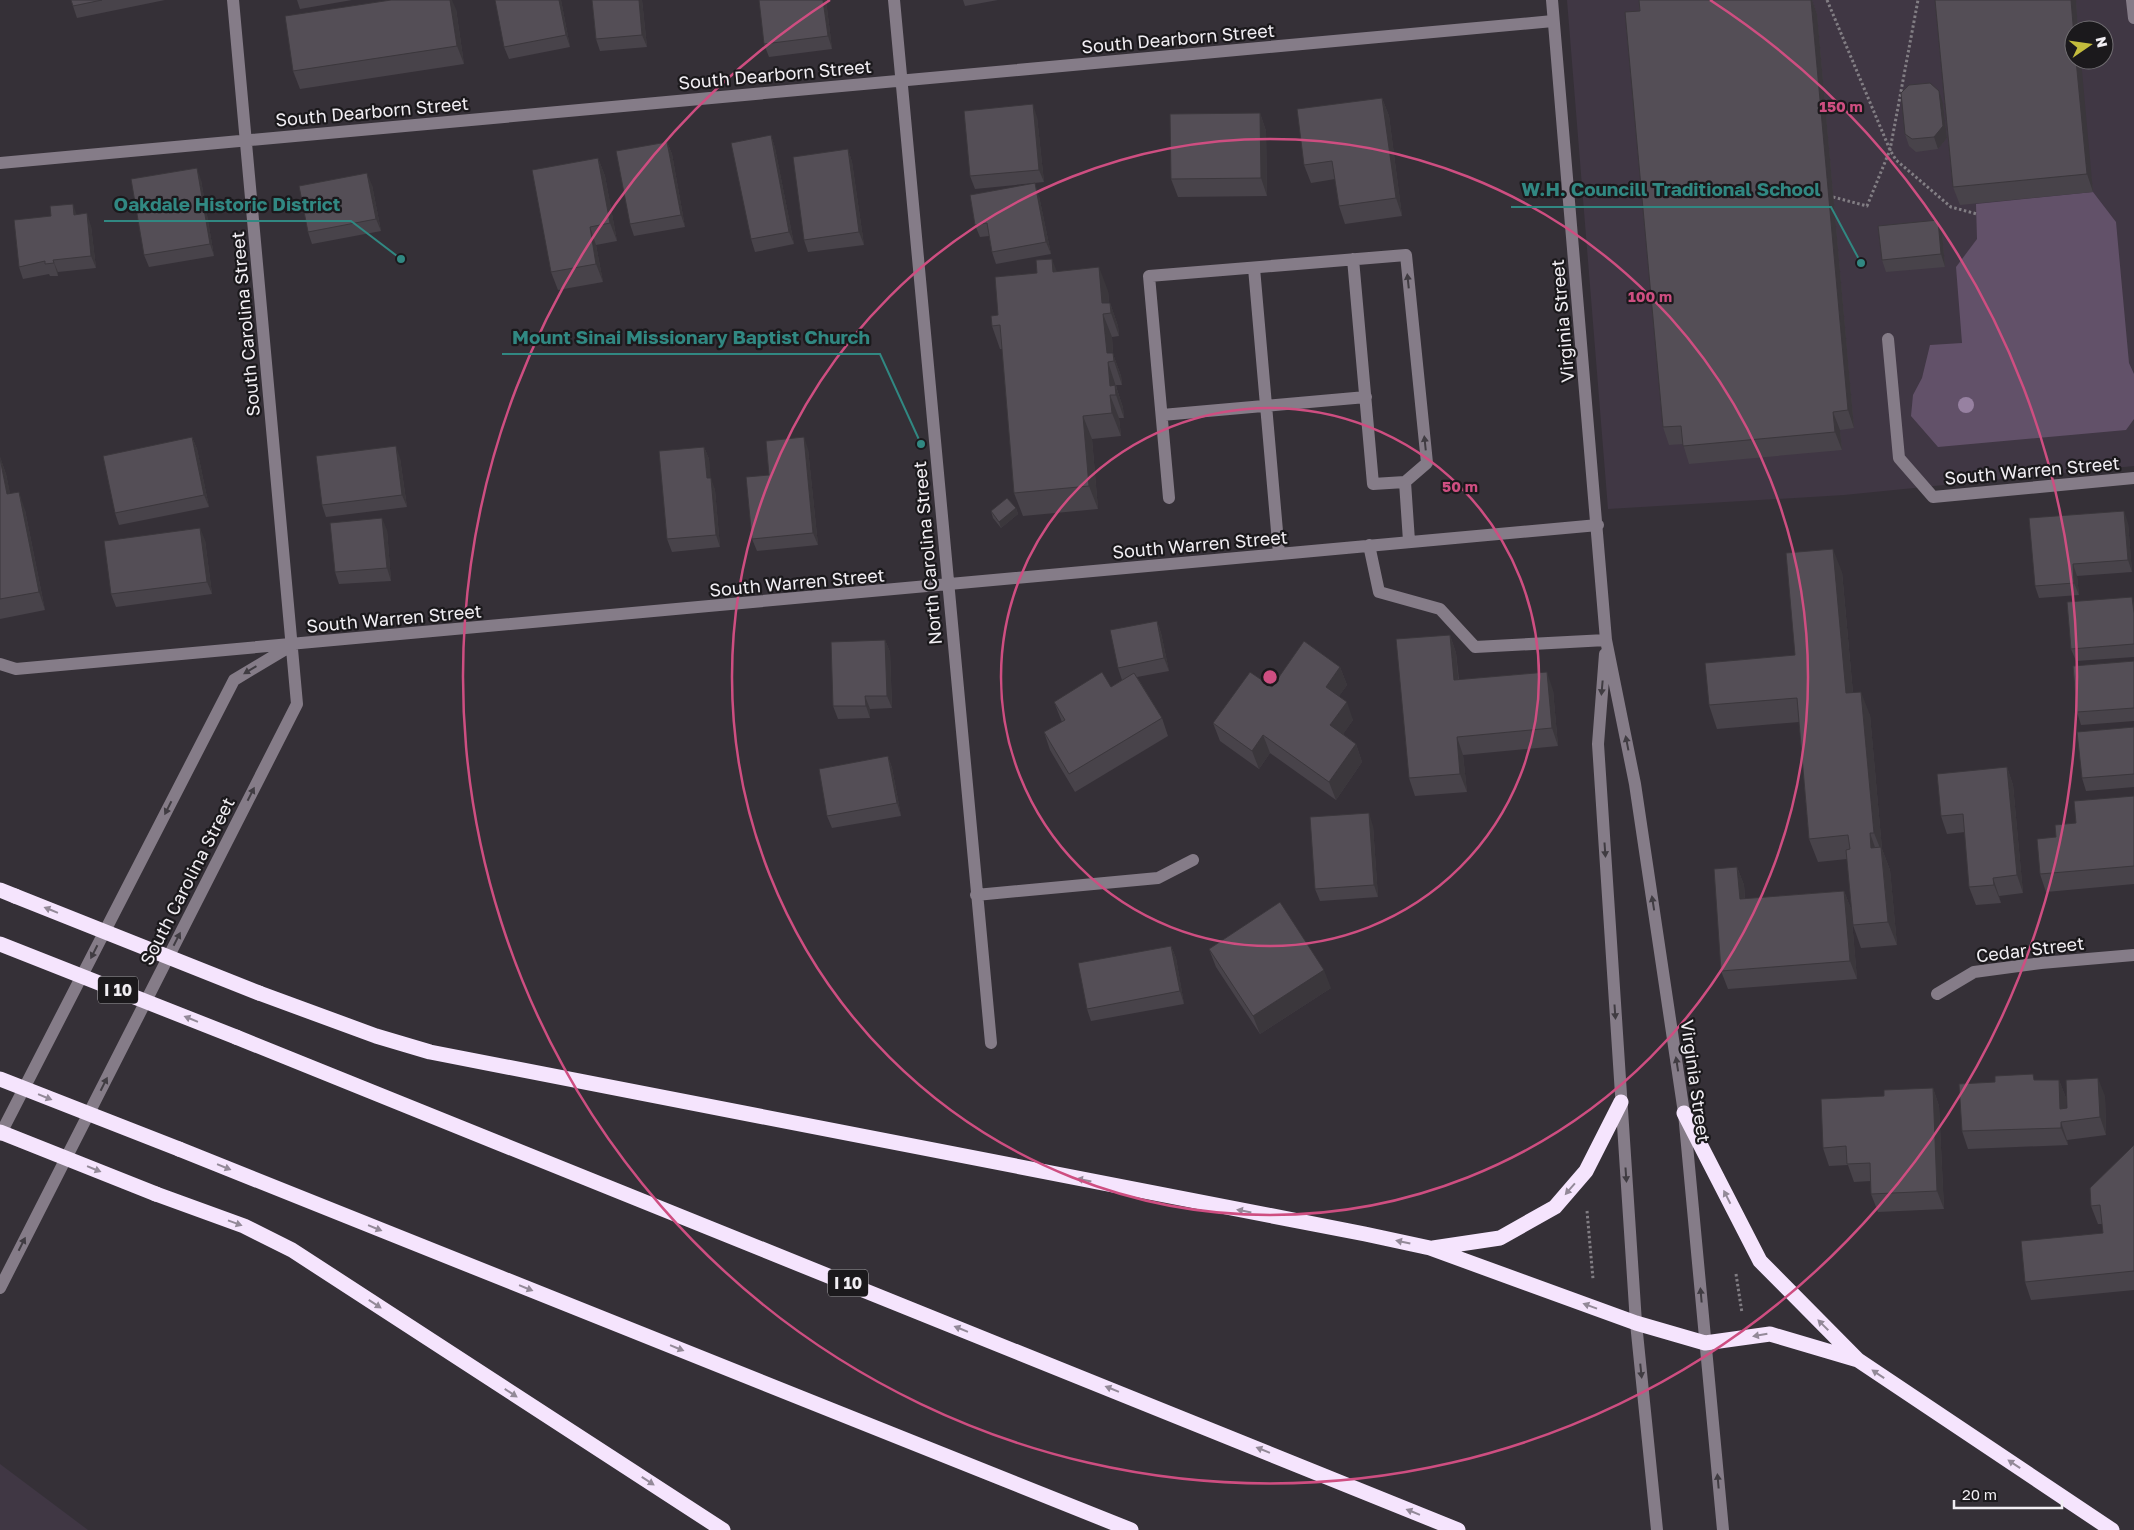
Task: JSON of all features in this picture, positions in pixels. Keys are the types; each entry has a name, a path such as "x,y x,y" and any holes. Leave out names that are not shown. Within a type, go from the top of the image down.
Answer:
{"highway":[{"path":"0,890 259,993 376,1036 430,1052 1430,1248 1636,1323 1705,1343 1770,1334 1858,1360"},
{"name":"I 10","path":"0,944 236,1037 1458,1530"},
{"path":"0,1079 1131,1530"},
{"path":"1430,1248 1500,1238 1555,1207 1586,1171 1621,1102"},
{"path":"1684,1113 1760,1261 1858,1360 2112,1530"},
{"path":"0,1133 244,1226 292,1250 723,1530"}],"street":[{"name":"South Carolina Street","path":"0,1288 297,704 233,0"},
{"name":"North Carolina Street","path":"894,0 991,1043"},
{"name":"Virginia Street","path":"1552,0 1598,524 1606,640 1635,784 1684,1113 1723,1530"},
{"path":"2132,0 2134,18"},
{"name":"South Dearborn Street","path":"0,163 1553,21"},
{"path":"1169,498 1148,276 1406,255 1426,463 1405,482 1374,484 1353,260"},
{"path":"1254,268 1279,554"},
{"name":"South Warren Street","path":"1888,339 1899,458 1932,497 2134,478"},
{"path":"1162,415 1366,397"},
{"path":"1405,482 1409,541"},
{"name":"South Warren Street","path":"0,664 16,669 292,645 947,586 1598,524"},
{"path":"1369,545 1380,592 1440,609 1475,647 1606,640"},
{"name":"Virginia Street","path":"1606,640 1598,744 1636,1323 1657,1530"},
{"path":"0,1133 234,680 292,645"},
{"path":"976,896 1158,878 1193,860"},
{"name":"Cedar Street","path":"1937,994 1974,972 2041,963 2134,955"}],"path":[{"path":"1827,0 1890,150 1896,160 1951,207 1977,214"},
{"path":"1833,197 1867,206 1890,150 1918,0"},
{"path":"1587,1204 1594,1286"},
{"path":"1736,1271 1743,1318"}],"shaded area":[{"path":"1567,0 2134,0 2134,466 1844,495 1608,509"},
{"path":"2093,192 2116,222 2129,363 2134,374 2134,419 2126,430 1938,447 1911,416 1913,395 1922,378 1930,345 1962,343 1956,267 1977,239 1976,204"},
{"path":"0,1464 88,1530 0,1530"}],"building":[{"path":"71,0 102,0 73,6"},
{"path":"391,0 450,0 457,46 293,71 285,16"},
{"path":"495,0 559,0 566,35 504,47"},
{"path":"592,0 639,0 642,35 596,39"},
{"path":"759,0 823,0 828,36 764,44"},
{"path":"1639,0 1811,0 1848,410 1833,412 1835,432 1683,446 1681,426 1663,427 1625,12 1640,11"},
{"path":"1935,0 2071,0 2073,20 2064,20 2064,70 2077,70 2087,174 1953,187"},
{"path":"1930,83 1939,91 1943,126 1934,137 1912,139 1905,134 1901,93 1909,85"},
{"path":"1382,98 1396,198 1339,206 1332,161 1304,165 1297,109"},
{"path":"1033,104 1039,170 970,176 964,111"},
{"path":"1260,113 1261,178 1171,179 1170,114"},
{"path":"771,135 789,232 751,239 731,143"},
{"path":"667,142 681,215 630,224 616,151"},
{"path":"848,149 859,232 804,240 793,157"},
{"path":"598,158 610,223 590,227 596,264 551,272 532,170"},
{"path":"197,168 210,244 144,255 131,179"},
{"path":"367,173 376,219 308,232 299,186"},
{"path":"1035,183 1046,242 992,252 987,223 975,225 970,195"},
{"path":"73,204 74,215 87,213 91,256 53,260 54,263 45,264 45,261 19,267 14,220 51,216 50,206"},
{"path":"1938,220 1941,254 1882,260 1878,226"},
{"path":"1052,259 1053,272 1099,267 1102,303 1110,303 1111,313 1103,314 1107,353 1113,353 1114,361 1108,362 1110,386 1115,385 1116,395 1110,395 1112,413 1083,416 1089,486 1014,493 1000,325 992,326 991,316 998,315 995,277 1037,273 1036,260"},
{"path":"192,437 204,495 115,513 103,456"},
{"path":"804,437 813,533 752,539 746,477 769,475 766,441"},
{"path":"396,446 402,495 322,505 316,456"},
{"path":"704,447 707,478 711,478 716,535 667,539 659,451"},
{"path":"0,458 7,494 19,492 39,592 0,599"},
{"path":"1007,498 1016,508 999,522 991,511"},
{"path":"2124,511 2128,560 2073,564 2074,583 2035,586 2029,518"},
{"path":"382,518 387,568 335,572 330,523"},
{"path":"200,528 207,582 111,594 104,541"},
{"path":"1833,549 1846,693 1861,692 1874,833 1870,833 1871,848 1881,847 1888,922 1853,925 1846,850 1850,849 1848,835 1809,839 1797,698 1709,705 1705,663 1795,655 1786,553"},
{"path":"2132,597 2134,644 2071,649 2067,602"},
{"path":"1157,621 1164,658 1118,668 1110,630"},
{"path":"1450,635 1454,680 1547,672 1552,728 1457,737 1460,774 1409,778 1396,639"},
{"path":"885,640 887,696 865,696 866,706 833,706 831,642"},
{"path":"1304,641 1340,667 1326,687 1347,702 1330,725 1356,744 1329,782 1263,735 1252,751 1213,723 1250,672 1272,687"},
{"path":"2134,661 2134,708 2077,712 2073,666"},
{"path":"1102,672 1111,687 1134,673 1162,718 1069,774 1044,732 1065,720 1054,702"},
{"path":"2134,727 2134,774 2082,778 2077,732"},
{"path":"888,756 897,803 827,816 819,769"},
{"path":"2007,767 2017,875 1993,878 1994,885 1969,887 1963,814 1941,816 1937,774"},
{"path":"2134,796 2134,866 2040,874 2037,839 2056,837 2055,825 2076,823 2074,801"},
{"path":"1369,813 1374,885 1315,889 1310,817"},
{"path":"1737,867 1740,899 1844,891 1850,961 1721,971 1714,869"},
{"path":"1280,902 1324,970 1253,1016 1209,949"},
{"path":"1171,946 1180,991 1087,1009 1078,963"},
{"path":"2033,1074 2034,1080 2059,1080 2060,1109 2067,1108 2066,1080 2098,1078 2100,1117 2061,1122 2061,1128 1962,1131 1959,1084 1995,1082 1995,1076"},
{"path":"1933,1088 1937,1191 1871,1194 1870,1163 1847,1164 1846,1146 1823,1148 1821,1099 1884,1096 1884,1090"},
{"path":"2134,1145 2134,1271 2025,1282 2021,1241 2103,1233 2100,1205 2091,1206 2090,1188"}],"place":[{"name":"Oakdale Historic District","path":"401,259"},
{"name":"W.H. Councill Traditional School","path":"1861,263"},
{"name":"Mount Sinai Missionary Baptist Church","path":"921,444"}]}
